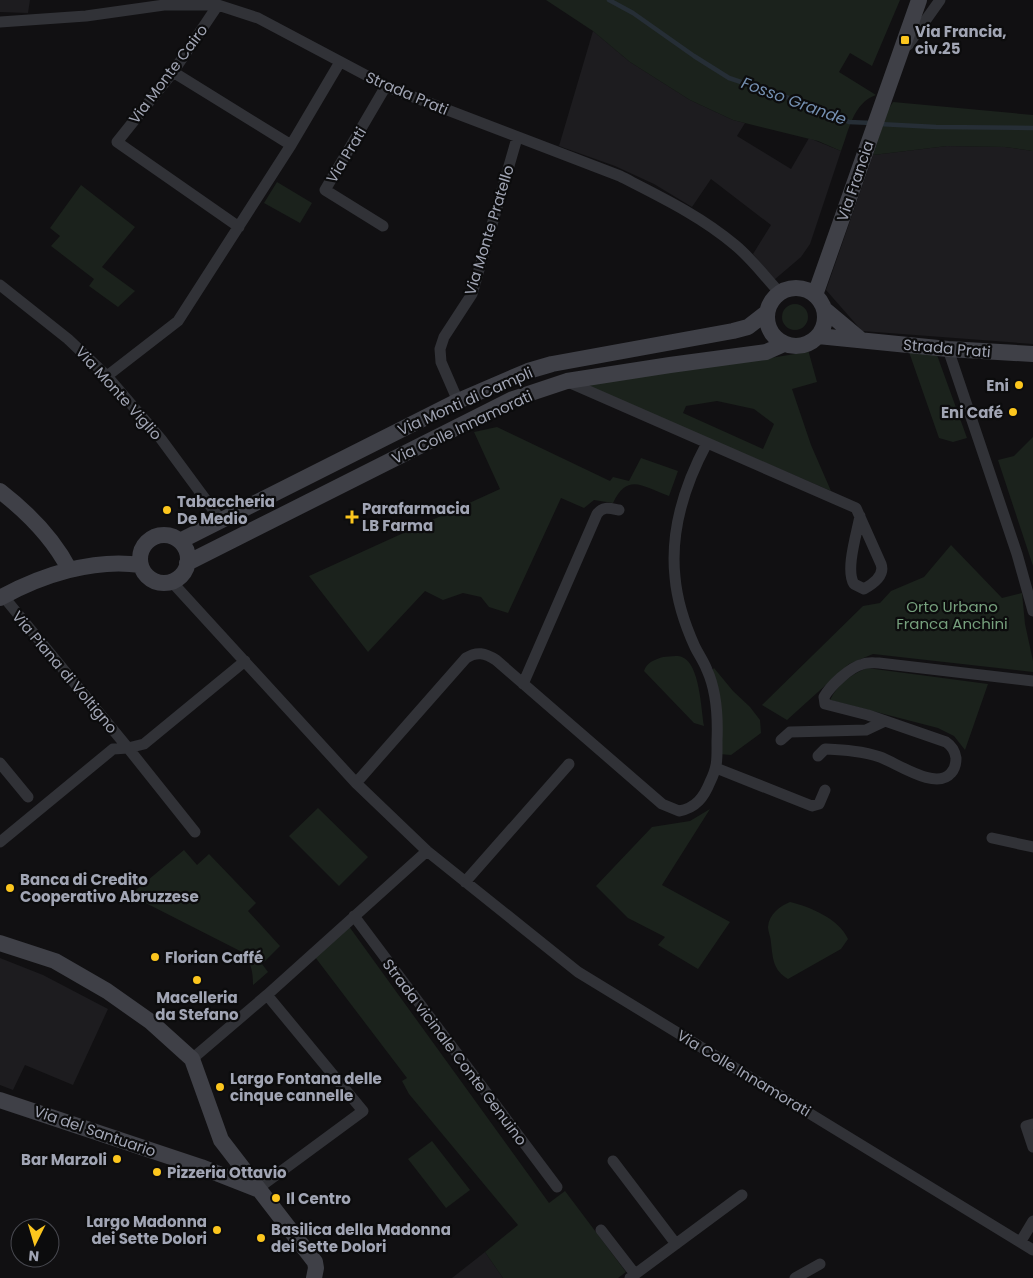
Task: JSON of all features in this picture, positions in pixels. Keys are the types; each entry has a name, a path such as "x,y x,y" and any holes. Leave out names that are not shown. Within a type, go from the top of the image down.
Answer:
{"street":[{"name":"Via Francia","path":"815,295 919,0"},
{"name":"Via Francia","path":"911,25 926,0"},
{"name":"Via Francia","path":"894,67 918,29 940,0"},
{"name":"Strada Prati","path":"0,22 86,16 164,5 218,5 258,18 386,86 517,138 620,176 679,208 735,245 780,292"},
{"name":"Via Monte Cairo","path":"218,5 173,72 117,142 239,227"},
{"path":"107,376 178,321 291,145 340,62"},
{"path":"173,72 291,145"},
{"name":"Via Prati","path":"383,226 325,190 386,86"},
{"name":"Via Monte Pratello","path":"458,401 441,362 440,350 444,337 472,294 517,138"},
{"name":"Via Monte Viglio","path":"0,285 68,339 107,376 161,439 220,520"},
{"path":"824,309 825,319 823,328 818,336 802,346 784,344 770,332 766,313 773,298 780,292 798,288 807,290 815,295 824,309 861,340"},
{"name":"Via Monti di Campli","path":"180,541 458,401 520,374 552,364 733,331 755,323 766,313"},
{"name":"Strada Prati","path":"818,336 948,349 1033,354"},
{"name":"Via Colle Innamorati","path":"188,563 514,399 567,381 766,352 784,344"},
{"path":"948,349 1017,554 1033,611"},
{"path":"567,381 856,508 860,516 883,569 881,574 864,589 854,584 850,575 860,516"},
{"path":"356,783 466,658 473,654 481,653 496,660 662,804 679,811 695,806 707,790 716,768 718,727 715,698 708,671 686,623 675,579 674,551 681,506 692,474 707,443"},
{"path":"0,490 29,516 54,544 69,569"},
{"path":"523,684 597,514 606,507 619,510"},
{"path":"157,535 167,535 180,541 187,551 188,563 182,574 171,581 160,582 152,580 144,572 141,565 141,551 149,540 157,535"},
{"path":"1,597 69,569 105,564 141,565"},
{"name":"Via Colle Innamorati","path":"171,581 356,783 427,851 578,972 1033,1250"},
{"name":"Via Piana di Voltigno","path":"1,597 128,748 195,832"},
{"name":"Via Piana di Voltigno","path":"0,842 113,749 144,744 245,661"},
{"path":"818,756 826,749 879,756 938,780 951,773 956,764 956,757 952,748 946,742 885,721 825,704 824,697 835,684 863,663 1033,681"},
{"path":"781,740 790,732 866,730 885,721"},
{"path":"0,763 28,797"},
{"path":"465,882 569,764"},
{"path":"716,768 812,806 819,804 825,790"},
{"path":"992,838 1033,847"},
{"path":"192,1059 267,995 427,851"},
{"name":"Strada vicinale Conte Genuino","path":"354,916 557,1187"},
{"path":"0,944 55,962 107,991 151,1022 192,1059 221,1140 315,1262 314,1278"},
{"path":"257,1189 363,1111 267,995"},
{"name":"Via del Santuario","path":"0,1100 217,1173 257,1189"},
{"path":"1033,1124 1026,1126 1033,1147"},
{"path":"201,1168 215,1160 221,1140"},
{"path":"613,1161 676,1244"},
{"path":"601,1230 632,1276 742,1195"},
{"path":"1021,1241 1033,1221"},
{"path":"795,1278 820,1264"}],"shaded area":[{"path":"0,0 30,0 28,13 0,12"},
{"path":"593,31 630,62 690,100 733,120 745,123 737,136 791,169 809,138 841,151 810,244 801,257 774,280 753,254 771,225 711,179 692,207 654,184 615,166 559,146"},
{"path":"947,146 1005,147 1033,151 1033,344 862,331 826,290 873,155"},
{"path":"0,958 43,975 108,1009 73,1085 25,1065 13,1090 0,1085"},
{"path":"485,1252 503,1278 452,1278"}],"green space":[{"path":"546,0 900,0 872,66 850,53 839,72 876,95 862,104 857,111 841,151 818,141 733,120 690,100 630,62 593,31"},
{"path":"893,102 1033,115 1033,151 1005,147 947,146 873,155 888,110"},
{"path":"277,182 312,203 300,223 264,203"},
{"path":"81,185 135,227 102,267 135,291 118,307 89,286 94,279 51,246 60,236 50,228"},
{"path":"795,304 804,308 808,317 804,326 795,330 786,326 782,317 786,308"},
{"path":"807,346 817,382 792,389 811,445 831,491 589,387 588,381 764,359 801,353","holes":["717,401 754,409 774,424 763,449 683,413 686,406"]},
{"path":"909,352 937,355 967,438 953,442 939,438"},
{"path":"497,427 610,481 613,477 629,481 641,458 678,471 669,496 644,486 630,485 619,493 613,503 594,500 584,508 561,498 508,613 489,607 481,597 463,593 443,600 425,591 368,652 309,576 500,489 474,432"},
{"path":"1033,437 1033,566 998,460 1014,456"},
{"name":"Orto Urbano Franca Anchini","path":"951,545 1002,598 1022,593 1025,624 1033,661 1033,672 873,654 849,664 787,720 762,705 863,606 880,603 891,591 924,577"},
{"path":"663,657 682,657 693,668 699,688 704,726 694,723 644,671 649,663"},
{"path":"714,668 760,720 761,733 731,755 719,754 710,673"},
{"path":"867,668 988,684 965,750 954,736 938,728 830,700 845,681"},
{"path":"318,808 368,857 339,886 289,836"},
{"path":"710,809 662,885 730,922 698,969 658,945 665,937 628,918 596,886 652,827 690,821"},
{"path":"184,850 197,865 209,854 256,903 248,911 280,946 262,964 268,972 253,985 251,967 248,959 242,952 130,895"},
{"path":"790,902 824,915 838,925 848,939 841,949 788,979 779,972 775,964 768,927 770,918 776,911"},
{"path":"348,925 549,1203 565,1191 626,1272 618,1278 503,1278 485,1252 518,1225 409,1094 402,1081 407,1078 315,957"},
{"path":"432,1141 470,1190 446,1208 408,1159"}],"waterway":[{"name":"Fosso Grande","path":"609,0 633,13 729,78 825,110 849,122 872,123"},
{"name":"Fosso Grande","path":"879,124 936,127 1033,128"}],"place":[{"name":"Via Francia, civ.25","path":"905,40"},
{"name":"Eni","path":"1019,385"},
{"name":"Eni Café","path":"1013,412"},
{"name":"Tabaccheria De Medio","path":"167,510"},
{"name":"Parafarmacia LB Farma","path":"352,517"},
{"name":"Banca di Credito Cooperativo Abruzzese","path":"10,888"},
{"name":"Florian Caffé","path":"155,957"},
{"name":"Macelleria da Stefano","path":"197,980"},
{"name":"Largo Fontana delle cinque cannelle","path":"220,1087"},
{"name":"Bar Marzoli","path":"117,1159"},
{"name":"Pizzeria Ottavio","path":"157,1172"},
{"name":"Il Centro","path":"276,1198"},
{"name":"Largo Madonna dei Sette Dolori","path":"217,1230"},
{"name":"Basilica della Madonna dei Sette Dolori","path":"261,1238"}]}
